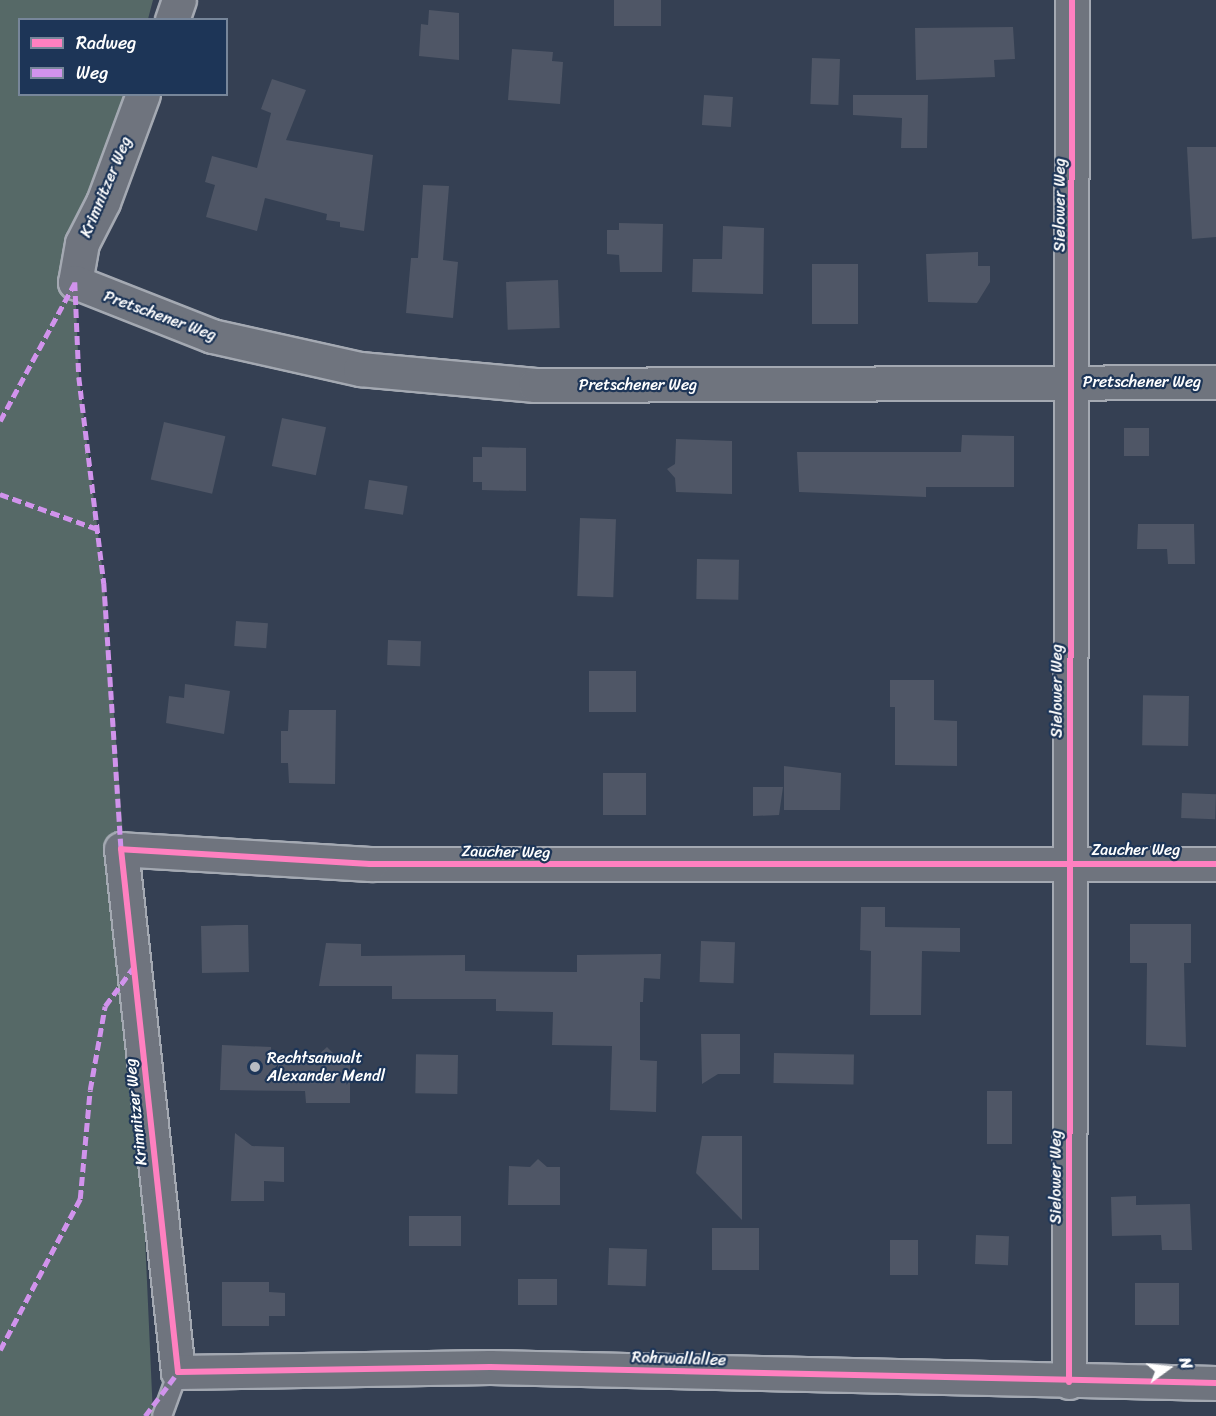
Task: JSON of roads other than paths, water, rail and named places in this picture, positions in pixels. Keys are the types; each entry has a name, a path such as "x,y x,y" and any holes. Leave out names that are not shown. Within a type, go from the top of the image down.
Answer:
{"street":[{"path":"173,18 179,0"},
{"name":"Sielower Weg","path":"1069,1382 1072,0"},
{"name":"Krimnitzer Weg","path":"75,282 82,243 103,202 142,96"},
{"name":"Pretschener Weg","path":"75,282 212,336 350,367 423,376 535,385 1216,382"},
{"name":"Krimnitzer Weg","path":"121,849 178,1372"},
{"name":"Zaucher Weg","path":"121,849 370,864 1019,867 1070,863 1216,864"},
{"name":"Rohrwallallee","path":"178,1372 490,1367 1069,1382 1216,1383"}],"lane":[{"name":"Krimnitzer Weg","path":"162,1416 178,1372"}],"place":[{"name":"Rechtsanwalt Alexander Mendl","path":"255,1067"}]}
